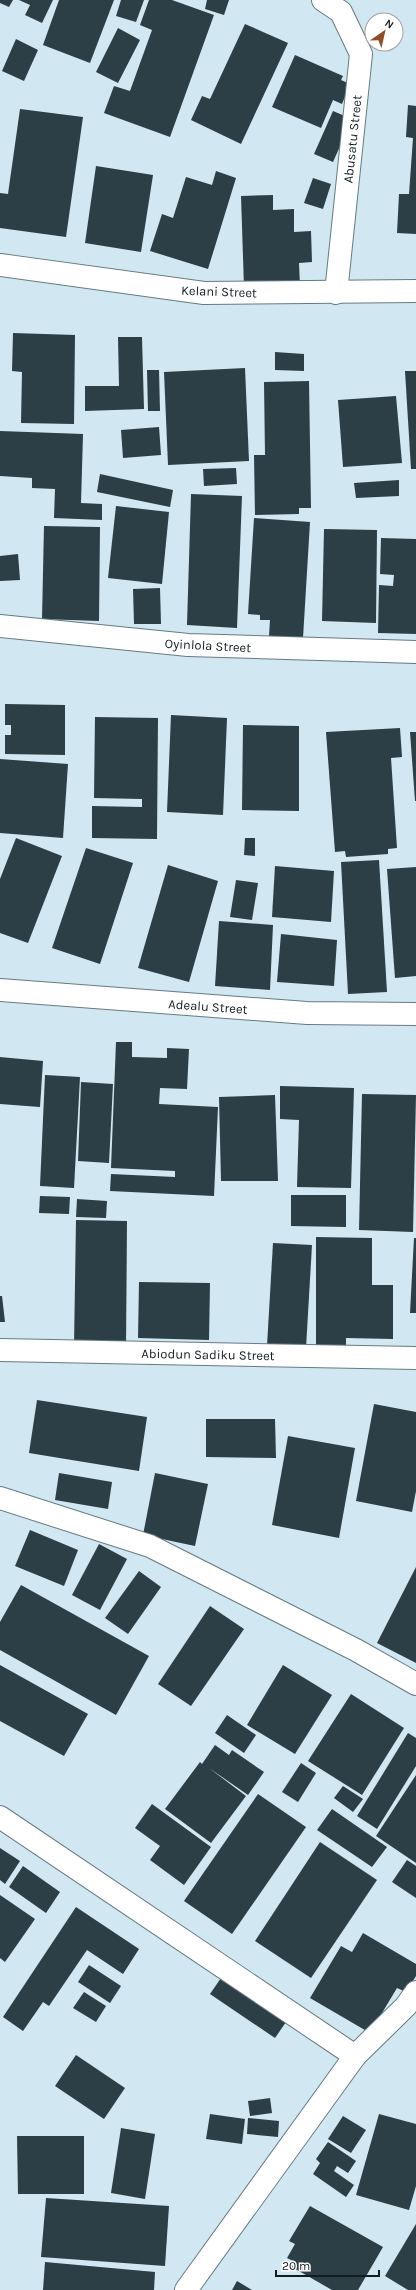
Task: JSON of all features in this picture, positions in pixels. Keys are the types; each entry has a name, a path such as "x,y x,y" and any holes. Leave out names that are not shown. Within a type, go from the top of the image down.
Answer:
{"street":[{"name":"Abusatu Street","path":"323,0 341,12 361,54 336,292"},
{"name":"Kelani Street","path":"0,265 204,293 416,291"},
{"name":"Oyinlola Street","path":"0,626 188,645 416,652"},
{"name":"Adealu Street","path":"0,990 307,1013 416,1014"},
{"name":"Abiodun Sadiku Street","path":"0,1351 416,1358"},
{"path":"0,1498 150,1546 356,1650 416,1684"},
{"path":"0,1817 356,2056"},
{"path":"186,2290 267,2176 356,2056 406,2006 416,1992"}],"building":[{"path":"0,0 13,0 9,7 0,3"},
{"path":"19,0 53,0 42,23 25,15 30,5"},
{"path":"59,0 114,0 90,63 43,45"},
{"path":"121,0 144,0 136,22 116,16"},
{"path":"149,0 172,0 214,15 170,137 104,113 114,86 130,91 152,30 140,25"},
{"path":"207,0 229,0 224,15 205,9"},
{"path":"245,24 288,43 241,144 191,120 202,96 210,99"},
{"path":"118,28 140,40 118,83 96,72"},
{"path":"16,39 38,50 24,81 2,71"},
{"path":"295,55 343,76 341,80 350,84 342,104 333,100 321,128 272,107"},
{"path":"408,105 416,106 416,234 397,233 399,194 409,194 413,138 406,137"},
{"path":"20,109 83,117 66,237 0,228 0,193 8,194"},
{"path":"333,111 352,119 333,162 314,154"},
{"path":"96,166 153,175 141,252 85,243"},
{"path":"216,171 236,178 208,269 150,251 162,214 173,218 186,177 212,185"},
{"path":"313,178 331,184 323,209 304,203"},
{"path":"273,195 273,210 294,209 294,232 311,231 312,262 299,263 300,286 244,287 241,196"},
{"path":"13,333 75,335 74,424 21,423 22,372 12,371"},
{"path":"118,337 142,337 144,409 85,411 85,386 119,386"},
{"path":"275,352 304,354 304,371 275,370"},
{"path":"245,368 249,461 168,465 164,372"},
{"path":"147,370 159,370 160,411 148,411"},
{"path":"405,371 416,371 416,469 411,469"},
{"path":"309,381 311,508 299,508 299,514 255,515 254,455 265,455 264,382"},
{"path":"396,396 402,463 343,467 338,400"},
{"path":"159,427 161,455 123,458 121,430"},
{"path":"0,431 83,434 81,503 102,504 102,520 54,518 55,489 32,488 32,478 0,476"},
{"path":"236,468 237,484 204,486 203,469"},
{"path":"100,474 173,490 170,507 97,492"},
{"path":"399,480 399,496 356,498 354,483"},
{"path":"191,494 242,496 237,628 187,625"},
{"path":"116,506 169,512 162,584 108,578"},
{"path":"254,518 310,522 303,638 269,636 270,620 260,620 260,615 248,614"},
{"path":"44,526 100,527 99,621 42,619"},
{"path":"324,529 377,530 376,623 322,621"},
{"path":"381,538 416,539 416,634 378,633 379,585 393,586 394,575 380,574"},
{"path":"18,554 20,580 0,581 0,556"},
{"path":"160,588 161,624 134,624 133,589"},
{"path":"5,704 65,705 65,755 5,754 5,735 11,735 11,725 5,725"},
{"path":"171,715 227,718 223,815 167,812"},
{"path":"95,717 158,718 157,839 92,838 92,806 142,807 142,799 94,798"},
{"path":"243,725 299,726 299,811 242,810"},
{"path":"400,728 402,757 391,758 397,848 388,849 388,854 346,857 345,851 335,852 326,732"},
{"path":"410,732 416,732 416,801 415,801"},
{"path":"0,759 68,764 63,838 0,833"},
{"path":"16,838 62,856 28,943 0,933 0,879"},
{"path":"245,838 255,838 255,856 244,855"},
{"path":"86,848 133,863 100,964 52,948"},
{"path":"379,860 387,992 348,994 341,862"},
{"path":"168,865 218,881 189,982 138,968"},
{"path":"275,866 334,871 331,922 272,917"},
{"path":"416,867 416,976 395,978 387,869"},
{"path":"236,880 258,883 252,920 230,917"},
{"path":"219,921 273,925 270,990 215,986"},
{"path":"281,934 337,940 334,986 277,982"},
{"path":"116,1042 132,1042 132,1057 167,1058 167,1048 189,1049 187,1089 160,1088 159,1104 218,1107 214,1196 110,1191 111,1174 175,1177 175,1171 111,1168"},
{"path":"0,1057 43,1061 40,1107 0,1104"},
{"path":"45,1075 80,1077 74,1188 40,1186"},
{"path":"81,1082 113,1084 109,1163 78,1161"},
{"path":"280,1086 354,1088 351,1188 297,1187 299,1120 280,1119"},
{"path":"362,1094 416,1095 413,1232 359,1230"},
{"path":"275,1095 278,1181 221,1181 219,1097"},
{"path":"291,1195 346,1195 346,1227 291,1226"},
{"path":"40,1196 70,1197 69,1214 39,1213"},
{"path":"77,1199 107,1201 106,1218 76,1217"},
{"path":"76,1220 127,1221 126,1348 74,1347"},
{"path":"316,1237 372,1238 372,1285 393,1285 393,1339 346,1338 346,1348 316,1348"},
{"path":"414,1238 416,1238 416,1313 410,1313"},
{"path":"273,1243 312,1245 306,1348 267,1346"},
{"path":"139,1282 210,1283 209,1340 138,1338"},
{"path":"0,1296 2,1296 5,1322 0,1322"},
{"path":"37,1400 147,1417 139,1471 29,1453"},
{"path":"374,1404 416,1412 416,1491 412,1512 356,1501"},
{"path":"206,1419 275,1419 276,1458 206,1457"},
{"path":"288,1436 355,1448 339,1538 272,1525"},
{"path":"59,1473 112,1482 108,1509 55,1500"},
{"path":"155,1473 208,1484 195,1546 143,1535"},
{"path":"30,1530 78,1550 64,1586 15,1566"},
{"path":"99,1544 127,1559 100,1610 72,1595"},
{"path":"416,1567 416,1663 377,1643"},
{"path":"139,1571 161,1587 128,1634 105,1618"},
{"path":"21,1585 149,1656 116,1715 0,1650 0,1622"},
{"path":"210,1606 244,1629 191,1706 158,1684"},
{"path":"0,1665 88,1714 64,1756 0,1721"},
{"path":"283,1665 332,1695 295,1754 247,1725"},
{"path":"351,1694 404,1728 362,1795 308,1761"},
{"path":"227,1715 256,1735 244,1753 215,1733"},
{"path":"408,1733 416,1738 416,1766 377,1829 357,1816"},
{"path":"215,1745 229,1755 232,1750 264,1772 248,1795 209,1768 246,1796 211,1843 165,1809 200,1762 202,1764"},
{"path":"301,1763 316,1773 298,1802 282,1792"},
{"path":"416,1775 416,1863 376,1836"},
{"path":"343,1786 363,1799 353,1812 334,1798"},
{"path":"258,1794 306,1827 232,1934 184,1901"},
{"path":"152,1804 211,1847 184,1885 150,1860 160,1846 135,1828"},
{"path":"332,1809 387,1847 372,1867 317,1830"},
{"path":"320,1842 377,1880 311,1978 255,1941"},
{"path":"0,1848 20,1861 5,1884 0,1880"},
{"path":"407,1860 416,1866 416,1898 392,1882"},
{"path":"23,1866 60,1892 46,1913 9,1887"},
{"path":"0,1895 35,1919 5,1962 0,1958"},
{"path":"76,1907 139,1949 123,1974 87,1950 49,2006 43,2002 23,2031 3,2017"},
{"path":"363,1933 416,1964 416,1976 406,1992 397,1988 370,2033 310,1998 341,1946 352,1952"},
{"path":"89,1965 121,1986 110,2003 78,1982"},
{"path":"221,1978 286,2022 275,2038 210,1994"},
{"path":"84,1992 106,2006 96,2022 73,2008"},
{"path":"76,2055 125,2088 104,2119 55,2086"},
{"path":"270,2098 272,2113 250,2116 248,2101"},
{"path":"210,2114 245,2119 242,2144 206,2139"},
{"path":"379,2114 416,2124 416,2186 409,2210 356,2195"},
{"path":"343,2116 366,2130 351,2153 328,2139"},
{"path":"248,2118 279,2121 278,2137 247,2134"},
{"path":"121,2128 155,2134 145,2199 111,2193"},
{"path":"17,2136 84,2136 84,2194 18,2194"},
{"path":"328,2142 356,2161 348,2173 337,2166 334,2171 354,2185 346,2197 313,2174 320,2163 316,2159"},
{"path":"46,2198 169,2206 165,2266 41,2257"},
{"path":"310,2206 383,2247 358,2290 332,2290 292,2267 295,2262 287,2258 295,2244 289,2241"},
{"path":"416,2224 416,2290 408,2290 385,2276"},
{"path":"45,2262 155,2272 154,2290 43,2290"},
{"path":"237,2281 252,2290 232,2290"}]}
